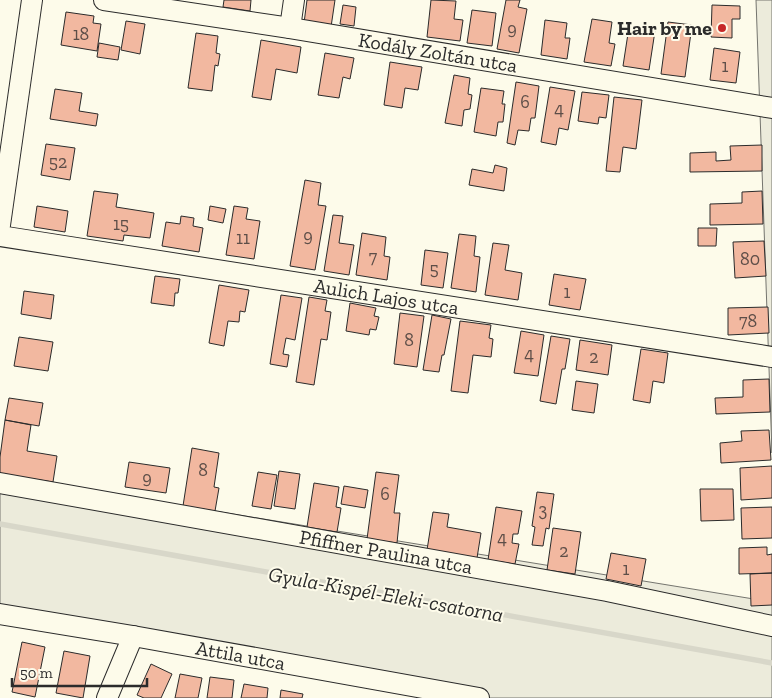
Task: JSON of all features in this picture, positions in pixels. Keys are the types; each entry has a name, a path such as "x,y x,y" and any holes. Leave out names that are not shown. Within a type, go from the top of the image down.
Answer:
{"street":[{"path":"0,225 32,0"},
{"name":"Kodály Zoltán utca","path":"104,0 290,28 772,108"},
{"path":"290,28 294,0"},
{"name":"Aulich Lajos utca","path":"0,236 772,357"},
{"name":"Pfiffner Paulina utca","path":"0,483 607,590 772,626"},
{"name":"Attila utca","path":"0,614 479,698"},
{"path":"107,698 133,636"}],"shaded area":[{"path":"756,0 772,0 772,453"},
{"path":"0,476 772,602 772,698 431,698 0,620"}],"building":[{"path":"224,0 251,0 250,11 223,7"},
{"path":"307,0 335,0 331,27 304,23"},
{"path":"431,0 456,1 454,19 463,20 460,41 427,37"},
{"path":"506,0 520,0 518,7 527,9 519,53 497,49"},
{"path":"343,5 356,7 354,26 340,24"},
{"name":"Hair by me","path":"712,5 740,6 740,19 732,19 732,38 711,37"},
{"path":"472,10 496,13 492,46 467,43"},
{"path":"66,12 94,16 93,23 101,24 97,51 61,45"},
{"path":"592,19 612,22 609,43 615,44 611,66 584,62"},
{"path":"545,20 567,23 565,38 570,38 567,59 541,55"},
{"path":"126,21 145,24 140,54 121,50"},
{"path":"668,22 692,25 685,77 661,74"},
{"path":"629,27 655,31 649,70 623,66"},
{"path":"196,33 218,36 216,53 220,54 218,66 215,65 212,91 188,88"},
{"path":"261,40 301,47 297,73 276,69 271,100 252,97"},
{"path":"99,43 120,47 118,60 97,57"},
{"path":"714,48 740,52 736,83 710,80"},
{"path":"325,53 354,58 350,79 343,77 339,98 318,95"},
{"path":"390,62 422,67 418,90 405,88 402,108 384,105"},
{"path":"454,75 470,78 468,94 472,95 470,109 464,110 462,126 445,123"},
{"path":"516,82 539,86 535,118 531,118 529,131 518,130 515,145 507,143"},
{"path":"550,87 575,91 568,130 559,128 556,145 541,142"},
{"path":"481,88 504,91 502,104 505,104 503,122 498,122 496,136 474,132"},
{"path":"55,89 82,93 79,111 98,114 96,126 50,119"},
{"path":"582,92 609,95 606,118 599,117 598,124 578,121"},
{"path":"614,97 642,100 636,149 623,147 620,172 606,171"},
{"path":"46,144 75,148 70,180 41,175"},
{"path":"762,145 762,171 690,172 690,153 716,152 716,161 731,160 730,146"},
{"path":"495,165 507,168 504,191 469,185 472,169 493,173"},
{"path":"305,180 321,183 318,205 326,206 315,270 290,266"},
{"path":"94,191 118,194 116,207 154,213 150,238 124,235 123,241 87,236"},
{"path":"762,191 763,224 710,225 710,204 742,203 742,192"},
{"path":"37,206 68,211 65,232 34,227"},
{"path":"210,206 226,209 223,223 208,220"},
{"path":"234,206 248,208 246,219 260,221 254,259 226,255"},
{"path":"333,215 343,216 339,243 354,245 349,275 324,271"},
{"path":"181,216 194,218 193,226 203,228 199,252 162,246 166,222 180,224"},
{"path":"698,228 717,228 716,246 698,246"},
{"path":"362,233 386,237 384,256 390,257 387,280 356,275"},
{"path":"459,234 476,236 474,256 480,257 476,292 451,288"},
{"path":"764,241 766,276 735,278 733,242"},
{"path":"493,243 509,245 505,270 522,273 518,300 485,295"},
{"path":"425,250 448,253 443,288 421,285"},
{"path":"554,274 586,279 580,310 549,305"},
{"path":"155,276 180,279 178,293 175,293 174,306 151,303"},
{"path":"219,285 249,290 245,312 240,311 239,322 228,321 224,346 209,343"},
{"path":"24,291 54,295 51,319 21,314"},
{"path":"281,295 302,298 295,340 286,338 283,354 289,355 287,367 270,364"},
{"path":"309,297 327,300 325,311 331,312 327,340 321,339 314,385 296,382"},
{"path":"350,303 376,308 374,316 379,317 376,330 370,329 369,335 346,331"},
{"path":"768,307 769,333 728,335 728,308"},
{"path":"400,313 424,316 417,367 394,364"},
{"path":"432,315 451,319 439,372 423,370"},
{"path":"460,321 491,325 489,338 493,339 491,357 473,355 468,393 451,391"},
{"path":"521,331 544,335 538,376 514,373"},
{"path":"551,336 570,339 565,369 562,369 556,404 540,401"},
{"path":"19,337 53,342 48,371 14,366"},
{"path":"580,340 612,345 608,375 576,370"},
{"path":"641,349 668,353 664,383 653,381 650,403 633,400"},
{"path":"769,379 770,412 716,414 715,398 743,397 743,380"},
{"path":"576,381 598,384 594,413 572,410"},
{"path":"9,398 43,403 39,426 5,420"},
{"path":"5,420 31,425 27,451 57,456 53,482 0,474 0,457"},
{"path":"769,430 771,460 721,463 720,443 742,441 741,431"},
{"path":"192,448 219,453 214,487 219,488 215,511 183,506"},
{"path":"129,462 170,468 166,493 125,487"},
{"path":"772,466 772,498 741,500 740,468"},
{"path":"279,471 300,474 295,509 274,506"},
{"path":"258,472 277,475 271,509 252,506"},
{"path":"376,472 399,475 394,513 400,513 397,543 367,539"},
{"path":"314,483 339,487 336,507 341,508 337,532 307,527"},
{"path":"344,486 368,490 365,508 341,504"},
{"path":"700,489 733,489 734,520 701,521"},
{"path":"537,492 554,494 549,529 546,528 543,546 532,545 535,527 532,526"},
{"path":"496,507 522,511 518,534 513,534 512,543 519,544 515,564 488,560"},
{"path":"772,507 772,538 742,539 741,508"},
{"path":"433,512 449,514 447,527 481,533 477,558 427,550"},
{"path":"553,528 581,532 575,574 547,570"},
{"path":"767,547 767,555 772,554 772,573 739,574 739,548"},
{"path":"611,553 646,559 641,586 606,579"},
{"path":"772,573 772,605 751,606 750,574"},
{"path":"22,642 45,647 35,697 12,692"},
{"path":"64,651 90,656 83,698 56,693"},
{"path":"151,664 172,674 161,698 144,698 137,695"},
{"path":"180,674 202,678 198,698 175,698"},
{"path":"210,677 234,680 232,698 207,698"},
{"path":"244,684 268,688 267,698 241,698"},
{"path":"281,690 303,694 302,698 280,698"}],"waterway":[{"name":"Gyula-Kispél-Eleki-csatorna","path":"0,524 772,663"}],"place":[{"name":"Hair by me","path":"722,28"}]}
